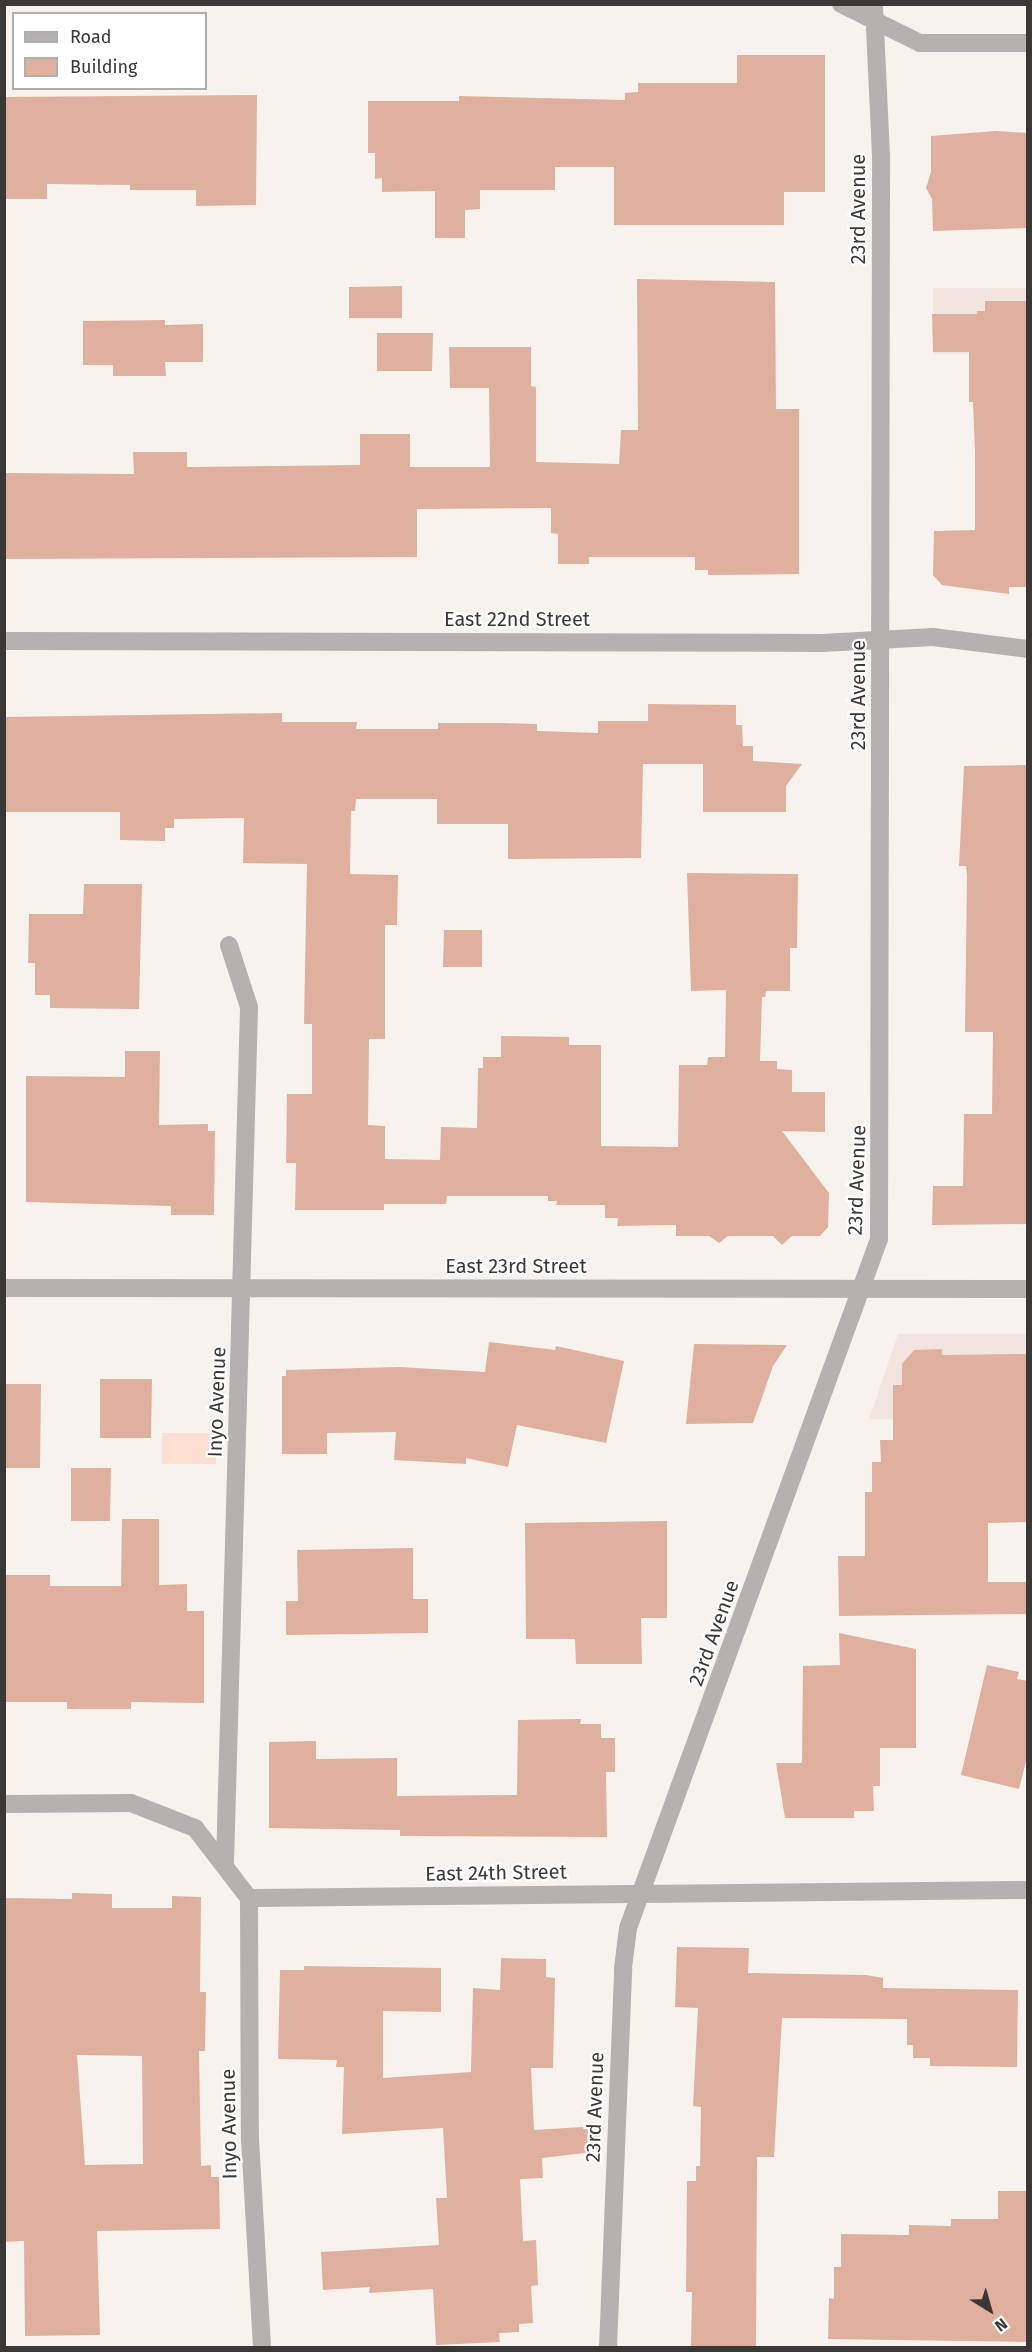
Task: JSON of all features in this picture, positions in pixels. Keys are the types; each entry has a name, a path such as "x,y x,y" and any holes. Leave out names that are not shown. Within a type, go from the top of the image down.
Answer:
{"street":[{"path":"841,4 874,13 920,43 1028,43"},
{"name":"23rd Avenue","path":"608,2348 623,1968 628,1928 879,1239 881,1218 881,155 874,13"},
{"name":"East 22nd Street","path":"4,641 880,640 933,637 1028,649"},
{"name":"Inyo Avenue","path":"225,1863 243,1288 249,1006 229,945"},
{"name":"East 23rd Street","path":"4,1288 1028,1289"},
{"path":"4,1804 131,1803 195,1827 225,1863 249,1898"},
{"name":"East 24th Street","path":"249,1898 1028,1890"},
{"name":"Inyo Avenue","path":"249,1898 250,2139 262,2348"}],"shaded area":[{"path":"933,288 1027,288 1027,353 933,354"},
{"path":"898,1334 1027,1334 1027,1421 869,1419"},
{"path":"162,1433 216,1433 216,1464 162,1464"}],"building":[{"path":"737,55 825,55 825,192 784,192 784,225 614,225 614,167 555,167 555,190 480,190 480,209 465,210 465,238 435,238 435,191 382,192 382,178 375,179 375,153 368,153 368,101 459,101 459,96 625,100 625,93 638,92 638,83 737,83"},
{"path":"257,95 256,205 196,206 196,190 130,190 130,185 47,184 47,199 4,199 4,97"},
{"path":"996,131 1028,133 1028,228 933,231 932,199 926,188 931,172 931,136"},
{"path":"637,279 775,282 776,409 799,409 799,574 708,575 708,570 695,570 695,557 589,557 589,564 558,564 558,534 551,533 551,508 417,509 417,557 4,559 4,473 134,474 133,452 187,452 187,467 360,465 360,434 410,434 410,467 490,467 489,388 450,388 449,347 531,347 531,386 536,387 536,462 619,464 621,430 638,430"},
{"path":"402,286 402,318 349,318 349,287"},
{"path":"985,301 1028,301 1028,587 1009,587 1009,594 942,585 933,575 934,531 975,530 975,452 973,402 969,402 969,352 933,352 932,314 977,314 977,311 985,311"},
{"path":"165,320 165,325 203,324 203,362 165,362 166,376 113,376 113,365 83,365 83,321"},
{"path":"377,333 433,333 432,371 377,371"},
{"path":"648,704 736,705 736,725 742,725 743,746 753,746 753,761 802,764 786,786 786,812 703,812 703,764 643,764 641,858 508,859 508,824 437,824 437,799 356,799 355,811 351,811 350,874 398,875 397,925 385,925 385,1039 369,1039 368,1125 385,1126 385,1159 440,1160 441,1127 477,1128 478,1068 483,1068 483,1057 501,1057 501,1036 569,1037 569,1045 601,1045 601,1146 678,1147 679,1065 707,1065 708,1057 725,1057 726,990 691,991 687,873 798,874 797,948 790,948 790,991 766,991 765,997 762,997 760,1061 777,1061 777,1069 792,1070 792,1092 825,1092 825,1132 782,1131 829,1193 828,1227 820,1236 792,1236 782,1245 773,1236 728,1236 719,1243 709,1236 676,1236 676,1225 617,1226 618,1218 605,1218 605,1205 556,1205 557,1201 548,1201 548,1196 447,1196 446,1204 384,1204 384,1210 295,1210 296,1163 286,1163 287,1094 312,1094 312,1024 304,1024 307,864 243,863 244,818 174,819 174,828 165,828 165,841 120,840 120,812 4,812 4,717 282,713 282,722 357,722 356,729 438,729 438,723 503,723 537,724 537,731 598,733 598,721 648,721"},
{"path":"1027,765 1028,1224 932,1225 933,1186 963,1186 964,1114 992,1114 993,1032 965,1032 967,876 966,866 959,866 964,766"},
{"path":"84,884 142,884 139,1009 50,1008 50,995 35,995 35,963 28,963 29,914 83,914"},
{"path":"444,930 482,930 482,967 443,967"},
{"path":"125,1051 160,1051 159,1125 208,1124 208,1131 215,1131 214,1215 171,1215 171,1206 26,1202 26,1076 125,1077"},
{"path":"489,1342 555,1350 556,1346 624,1361 606,1443 517,1425 508,1467 466,1458 466,1464 394,1460 396,1432 327,1433 327,1454 282,1454 282,1376 286,1376 286,1370 399,1367 485,1372"},
{"path":"694,1344 787,1345 773,1366 753,1423 686,1424"},
{"path":"942,1349 942,1355 1028,1354 1028,1522 988,1523 988,1582 1028,1582 1028,1614 839,1616 838,1556 865,1556 865,1492 872,1492 872,1462 881,1462 880,1440 893,1440 893,1385 902,1385 902,1364 914,1350"},
{"path":"100,1379 152,1379 151,1438 100,1438"},
{"path":"4,1384 41,1384 40,1468 4,1468"},
{"path":"71,1468 111,1468 110,1521 71,1521"},
{"path":"122,1519 159,1519 159,1585 187,1584 187,1611 204,1611 204,1703 131,1702 131,1709 67,1709 67,1702 4,1702 4,1575 50,1575 50,1586 121,1586"},
{"path":"667,1521 667,1618 641,1618 642,1664 576,1664 575,1639 526,1639 525,1523"},
{"path":"413,1548 413,1599 428,1599 428,1633 286,1635 286,1601 298,1601 297,1550"},
{"path":"839,1633 916,1649 916,1748 880,1748 880,1786 873,1786 874,1811 854,1811 854,1818 785,1818 776,1763 802,1763 803,1666 840,1665"},
{"path":"987,1665 1019,1672 1017,1679 1028,1681 1028,1753 1019,1789 961,1775"},
{"path":"581,1719 580,1724 601,1724 601,1738 615,1738 615,1772 606,1772 607,1837 400,1836 400,1830 269,1828 269,1742 316,1741 316,1759 397,1758 397,1796 517,1795 518,1720"},
{"path":"72,1893 112,1894 112,1908 172,1908 172,1896 201,1897 200,1992 206,1992 205,2051 199,2051 201,2166 211,2165 211,2177 219,2177 220,2229 97,2231 100,2335 25,2336 24,2241 4,2242 4,1898 72,1899","holes":["77,2055 142,2056 143,2164 85,2165"]},
{"path":"677,1947 749,1948 748,1973 866,1975 883,1978 883,1988 1018,1990 1017,2067 930,2066 930,2058 913,2058 913,2045 907,2045 907,2019 782,2018 774,2157 757,2157 756,2348 691,2348 692,2292 686,2292 687,2181 696,2181 696,2166 700,2166 701,2107 693,2106 698,2008 675,2007"},
{"path":"501,1958 546,1959 546,1977 555,1978 553,2068 531,2068 534,2130 599,2126 601,2151 542,2158 543,2178 520,2179 523,2241 536,2240 538,2285 531,2286 533,2323 519,2324 519,2332 499,2333 500,2342 436,2345 433,2289 369,2293 370,2287 323,2290 321,2252 439,2245 436,2198 447,2198 443,2128 342,2134 344,2067 336,2067 337,2060 278,2059 280,1970 304,1970 304,1966 441,1968 441,2012 383,2011 383,2078 471,2072 473,1988 500,1990"},
{"path":"998,2191 1028,2191 1028,2342 828,2339 829,2298 834,2299 834,2267 841,2267 841,2234 909,2235 909,2225 951,2226 951,2219 998,2219"}]}
